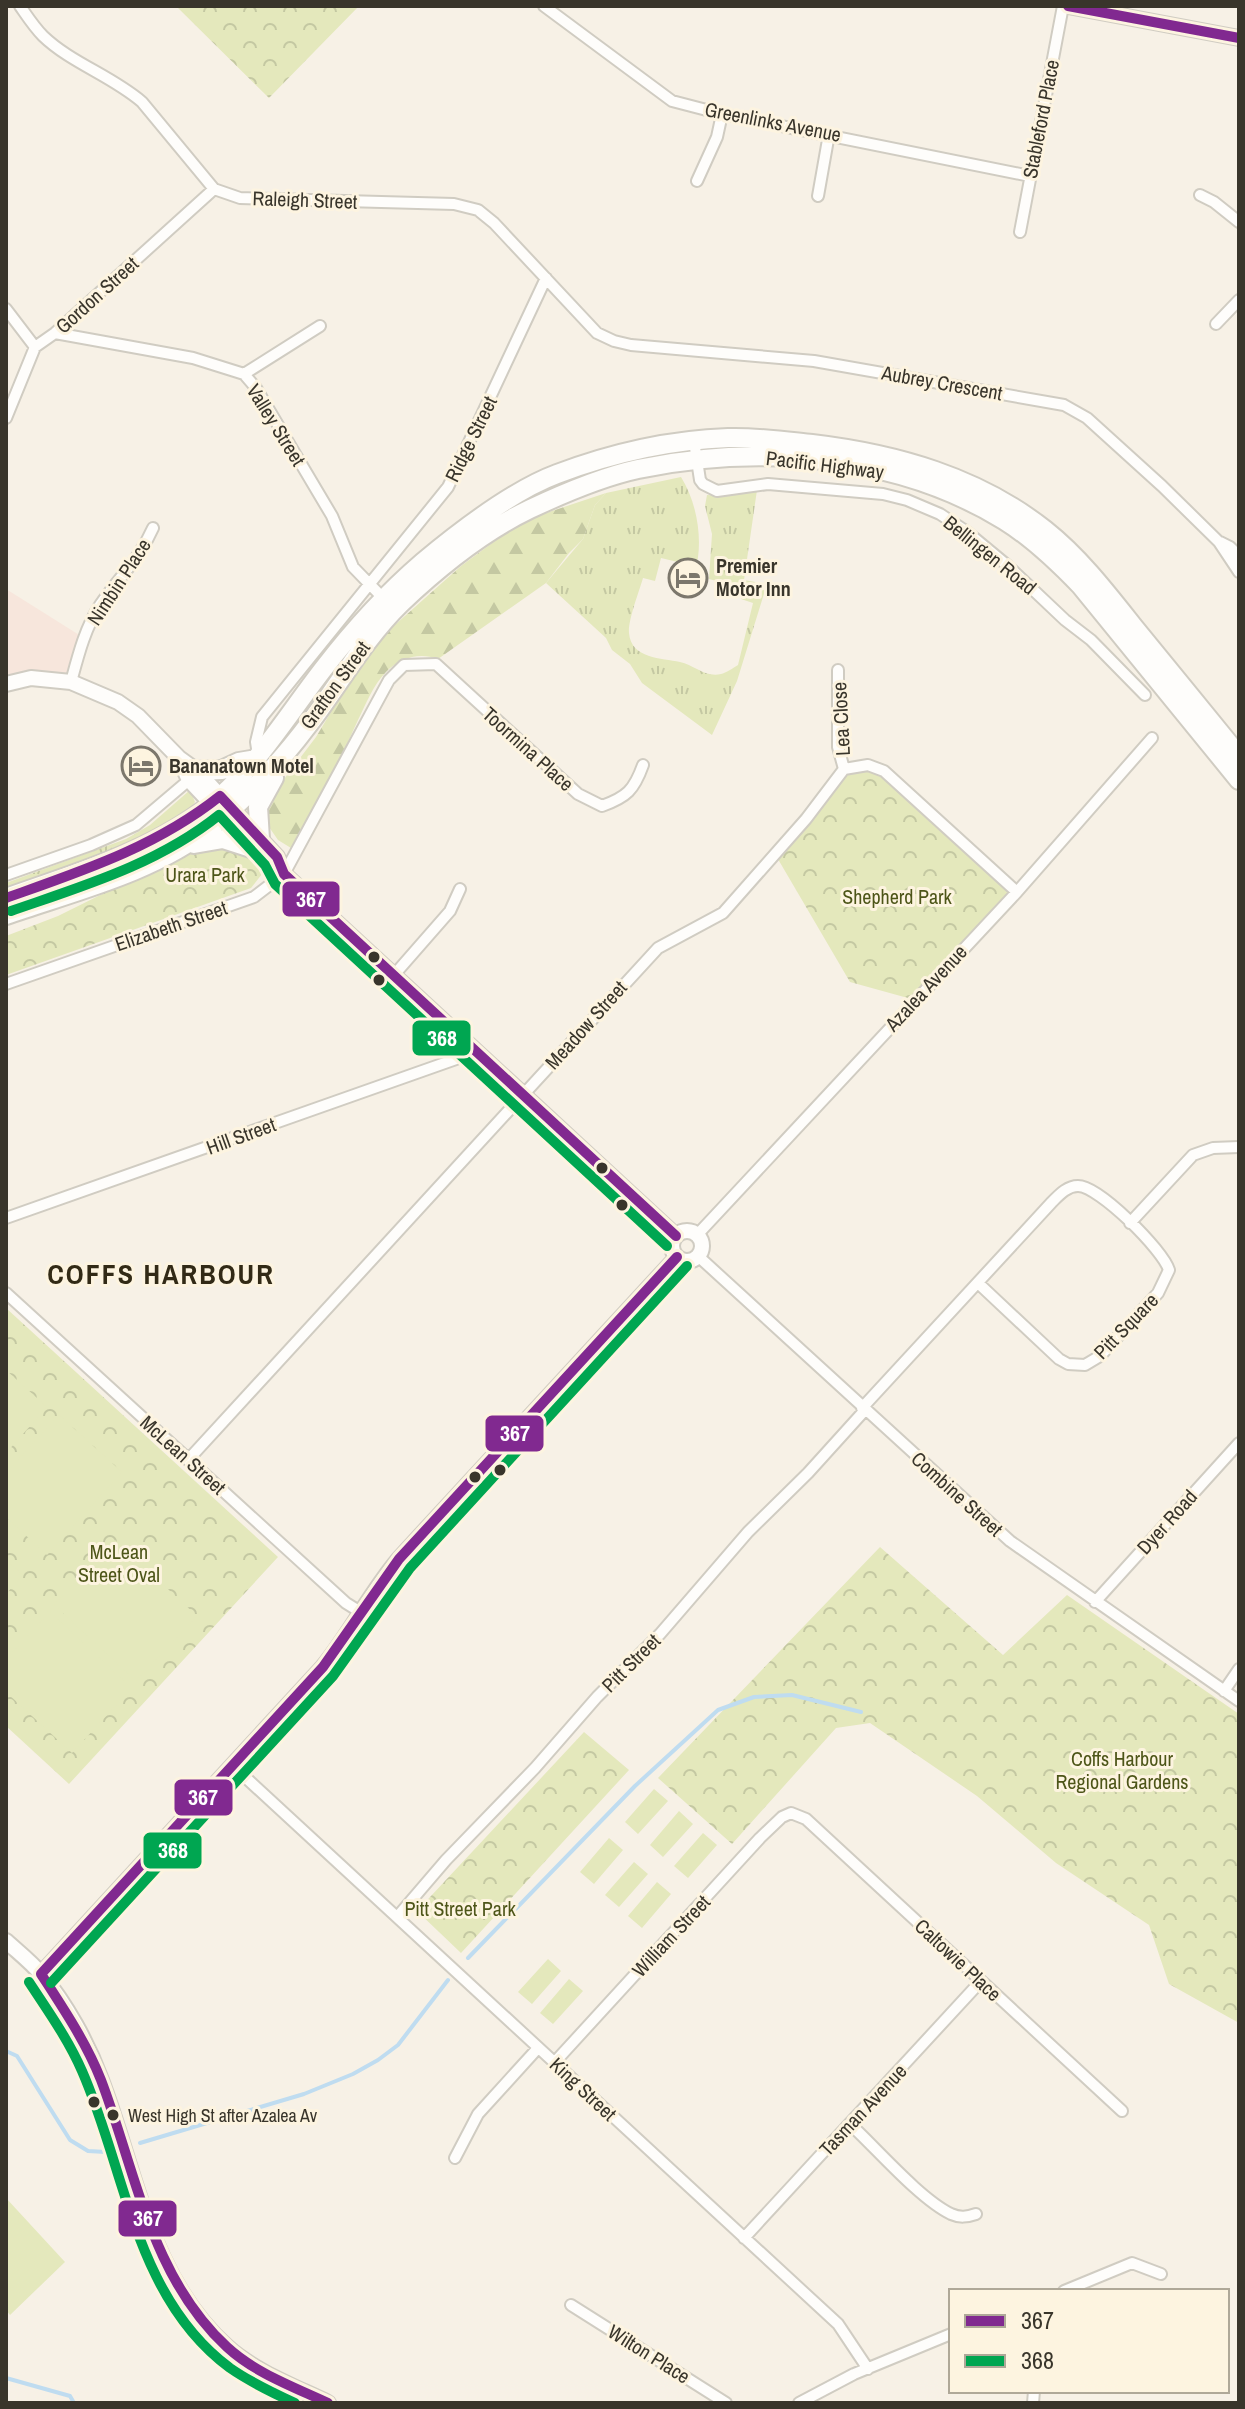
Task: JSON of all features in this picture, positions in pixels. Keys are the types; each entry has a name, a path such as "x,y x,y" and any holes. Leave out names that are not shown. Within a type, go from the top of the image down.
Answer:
{"highway":[{"name":"Pacific Highway","path":"381,624 449,561 527,510 584,486 695,450 752,439 877,454 961,480 1005,503 1047,531 1098,582 1239,756"},
{"name":"Pacific Highway","path":"384,599 455,537 516,496 554,475 646,449 695,450 859,466 931,485 1004,520 1046,551 1081,586 1239,780"},
{"name":"Grafton Street","path":"6,898 142,848 222,806 252,755 384,599"},
{"name":"Grafton Street","path":"6,915 144,867 183,846 312,720 381,624"},
{"path":"183,846 223,839 257,844 259,801 311,731 312,720"},
{"path":"193,775 222,770 252,755"}],"street":[{"path":"20,6 43,36 142,102 214,189"},
{"name":"Greenlinks Avenue","path":"544,6 672,101 722,114 1030,176"},
{"path":"1066,6 1239,38"},
{"name":"Stableford Place","path":"1020,232 1066,6"},
{"path":"697,181 717,137 722,114"},
{"path":"818,196 829,134"},
{"name":"Raleigh Street","path":"214,189 240,198 454,204 478,210 597,333 614,341"},
{"name":"Gordon Street","path":"6,418 35,347 55,333 214,189"},
{"path":"1200,195 1239,222"},
{"name":"Ridge Street","path":"370,585 459,470 546,278"},
{"path":"1216,324 1239,300"},
{"path":"6,309 35,347"},
{"path":"244,374 320,326"},
{"name":"Valley Street","path":"55,333 193,358 244,374 256,388 332,516 353,567 384,599"},
{"name":"Aubrey Crescent","path":"614,341 814,361 1064,405 1087,418 1219,542 1239,572"},
{"name":"Bellingen Road","path":"695,450 700,480 717,491 768,484 850,491 907,500 940,514 1008,566 1101,649 1145,695"},
{"name":"Nimbin Place","path":"71,682 84,638 99,607 143,550 153,528"},
{"name":"Aubrey Crescent","path":"1219,542 1239,556"},
{"name":"Grafton Street","path":"252,755 262,717 370,585"},
{"name":"Toormina Place","path":"404,665 436,664 578,794 602,806 624,799 638,780 643,765"},
{"name":"Elizabeth Street","path":"6,984 254,897 284,874 389,680 404,665"},
{"name":"Lea Close","path":"838,670 838,747 844,769"},
{"path":"6,684 31,678 71,682 118,702 138,716 257,844 277,857 284,874 676,1236"},
{"name":"Azalea Avenue","path":"697,1235 1017,892 1152,738"},
{"path":"844,769 868,765 884,771 1017,892"},
{"name":"Meadow Street","path":"188,1460 658,948 723,913 806,819 844,769"},
{"path":"6,875 91,845 136,825 193,775"},
{"path":"394,975 450,911 460,889"},
{"name":"Hill Street","path":"6,1218 476,1052"},
{"path":"1130,1223 1193,1155 1213,1148 1239,1147"},
{"name":"Pitt Square","path":"864,1409 978,1283 1052,1202 1067,1189 1077,1186 1095,1192 1162,1255 1169,1270 1158,1293 1100,1356 1085,1365 1068,1364 1059,1359 978,1283"},
{"path":"685,1231 697,1235 702,1247 698,1256 689,1261 677,1257 672,1246 676,1236 685,1231"},
{"name":"Combine Street","path":"698,1256 990,1525 1239,1701"},
{"path":"41,1974 323,1667 399,1559 677,1257"},
{"name":"McLean Street","path":"6,1293 346,1603 362,1613"},
{"name":"Pitt Street","path":"398,1916 446,1860 535,1768 597,1697 660,1634 748,1532 808,1473 864,1409"},
{"name":"Dyer Road","path":"1095,1602 1239,1443"},
{"path":"1224,1691 1239,1669"},
{"name":"King Street","path":"232,1765 838,2324 868,2369"},
{"name":"Caltowie Place","path":"791,1813 806,1819 1122,2111"},
{"name":"William Street","path":"554,2063 760,1838 782,1817 791,1813"},
{"path":"6,1941 41,1974 84,2044 101,2079 156,2246 176,2283 220,2340 236,2355 328,2403"},
{"name":"Tasman Avenue","path":"744,2238 981,1981"},
{"path":"455,2158 478,2114 538,2048"},
{"path":"850,2124 931,2201 954,2215 964,2217 976,2214"},
{"path":"1069,2289 1132,2263 1161,2274"},
{"name":"Wilton Place","path":"571,2305 726,2403"},
{"path":"799,2403 868,2369 949,2335"}],"shaded area":[{"path":"6,589 84,638 71,682 6,684"}],"green space":[{"path":"176,6 359,6 269,98"},
{"path":"681,477 691,498 699,535 695,571 685,569 686,564 661,558 655,581 643,578 629,633 631,642 641,653 710,674 723,673 738,665 753,603 741,599 743,588 709,579 712,534 705,506 707,495 728,496 757,490 744,580 767,584 737,681 712,735 642,683 630,664 612,650 606,638 546,583 583,539 595,505 606,493"},
{"path":"606,493 595,505 583,539 546,583 438,659 424,656 410,658 386,672 370,695 312,819 291,848 278,840 269,827 267,807 316,737 369,648 461,566 522,521"},
{"name":"Shepherd Park","path":"844,769 884,771 1017,892 915,1000 850,982 775,854"},
{"path":"190,790 195,802 163,829 79,866 6,892 6,883 126,839 150,825"},
{"name":"Urara Park","path":"197,847 240,848 261,863 262,874 251,888 6,975 6,936 58,916"},
{"name":"McLean Street Oval","path":"6,1308 278,1557 69,1784 6,1726"},
{"path":"6,1370 47,1407 6,1453"},
{"path":"59,1415 122,1472 47,1555 6,1517 6,1473"},
{"path":"115,1540 197,1616 136,1681 54,1605"},
{"name":"Coffs Harbour Regional Gardens","path":"880,1547 1003,1655 1067,1595 1239,1714 1239,2023 1169,1984 1149,1925 1056,1863 977,1796 870,1723 836,1728 732,1844 658,1778"},
{"path":"6,1560 23,1575 6,1594"},
{"path":"50,1612 132,1688 72,1753 6,1692 6,1659"},
{"name":"Pitt Street Park","path":"584,1732 629,1770 461,1953 417,1911"},
{"path":"654,1789 668,1801 638,1834 625,1822"},
{"path":"679,1811 693,1824 663,1857 650,1845"},
{"path":"703,1833 717,1845 688,1878 674,1866"},
{"path":"609,1838 623,1850 594,1884 580,1872"},
{"path":"634,1862 648,1874 619,1907 605,1895"},
{"path":"657,1882 671,1894 642,1928 628,1916"},
{"path":"548,1959 561,1971 532,2004 518,1992"},
{"path":"569,1979 583,1991 553,2024 540,2013"},
{"path":"6,2198 65,2262 10,2315 6,2310"}],"waterway":[{"path":"468,1958 635,1786 718,1710 754,1697 792,1695 861,1712"},
{"path":"140,2143 304,2094 353,2074 398,2045 448,1980"},
{"path":"6,2051 17,2056 70,2140 88,2151 106,2152"},
{"path":"6,2378 70,2396 74,2403"}],"transit line":[{"name":"367","path":"1068,6 1239,38"},
{"name":"367","path":"6,898 144,844 196,814 220,796 277,857 284,874 676,1236"},
{"name":"368","path":"11,911 119,872 171,847 219,815 265,865 275,884 667,1246"},
{"name":"367","path":"41,1974 323,1667 399,1559 677,1257"},
{"name":"368","path":"51,1983 333,1676 410,1568 687,1266"},
{"name":"367","path":"41,1974 95,2066 149,2222 180,2289 201,2319 238,2356 275,2379 328,2403"},
{"name":"368","path":"29,1982 64,2036 82,2071 137,2231 153,2270 173,2306 198,2339 230,2368 295,2403"}],"place":[{"name":"Premier Motor Inn","path":"688,578"},
{"name":"Bananatown Motel","path":"141,766"},
{"name":"West High St after Azalea Av","path":"113,2115"}],"district":[{"name":"COFFS HARBOUR","path":"161,1274"}]}
